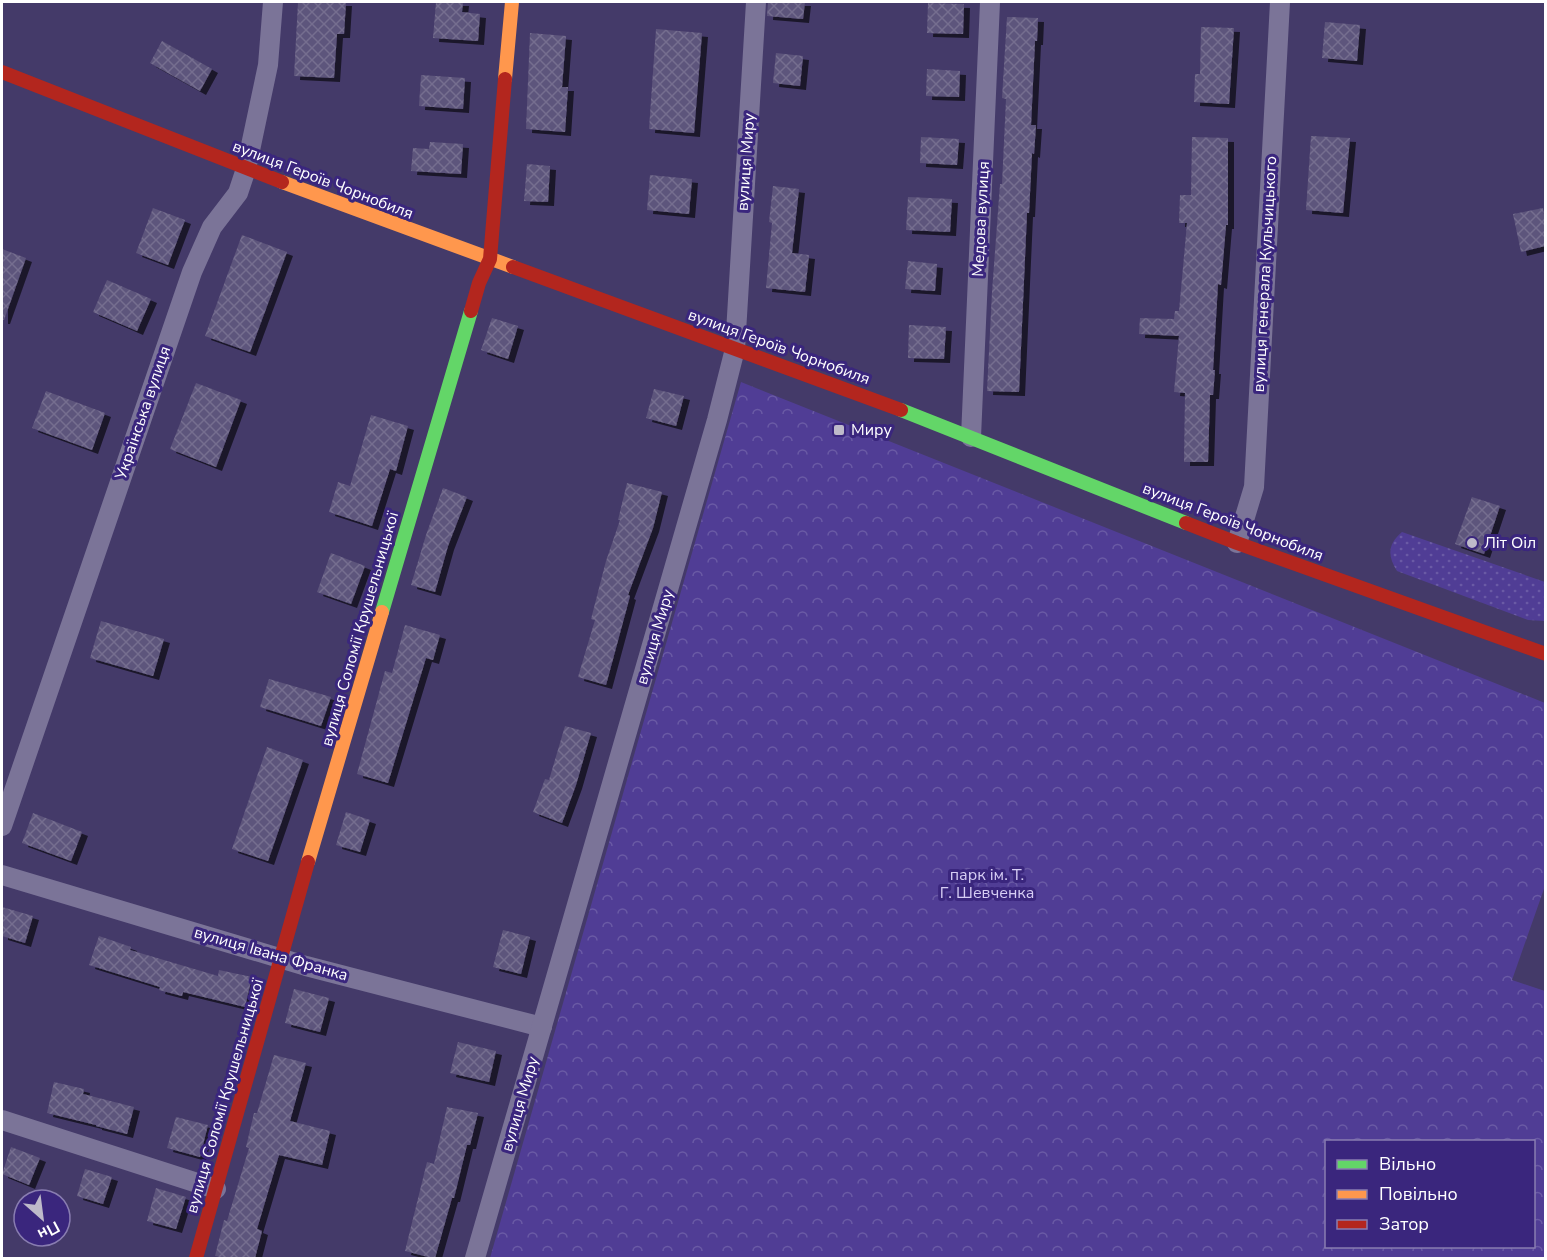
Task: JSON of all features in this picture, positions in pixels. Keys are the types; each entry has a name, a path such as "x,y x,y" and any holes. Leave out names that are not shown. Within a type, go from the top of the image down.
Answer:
{"street":[{"name":"Українська вулиця","path":"2,826 192,272 212,227 238,193 246,169 268,65 273,2"},
{"name":"вулиця Соломії Крушельницької","path":"196,1258 281,957 479,283 490,259 512,2"},
{"name":"вулиця Миру","path":"475,1258 717,420 735,349 756,2"},
{"name":"Медова вулиця","path":"971,437 990,2"},
{"name":"вулиця генерала Кульчицького","path":"1237,543 1254,486 1280,2"},
{"name":"вулиця Героїв Чорнобиля","path":"2,72 246,169 854,391 1237,543 1545,654"},
{"name":"вулиця Івана Франка","path":"2,875 306,966 542,1027"},
{"path":"2,1120 216,1189"}],"green space":[{"name":"парк ім. Т. Г. Шевченка","path":"741,382 1545,703 1545,886 1512,980 1545,991 1545,1258 490,1258"},
{"path":"1402,532 1545,582 1545,621 1528,620 1397,571 1390,555 1394,541"}],"building":[{"path":"298,2 346,2 344,34 337,34 334,78 294,76"},
{"path":"436,2 463,2 462,12 480,14 478,41 433,38"},
{"path":"768,2 805,2 803,19 767,16"},
{"path":"928,3 964,4 963,34 927,33"},
{"path":"1007,17 1038,18 1031,125 1036,125 1029,213 1027,213 1019,392 987,391 992,292 1000,184 1002,184 1006,99 1002,98"},
{"path":"1325,22 1360,25 1357,61 1322,58"},
{"path":"1201,27 1234,28 1229,104 1194,102 1195,74 1200,74"},
{"path":"656,29 702,33 694,133 649,129"},
{"path":"530,33 566,36 562,87 568,87 565,132 526,129"},
{"path":"162,41 212,69 200,91 150,63"},
{"path":"776,53 803,56 800,86 773,83"},
{"path":"927,69 960,71 959,97 926,96"},
{"path":"421,75 465,78 463,109 419,106"},
{"path":"1311,136 1350,138 1343,213 1306,210"},
{"path":"921,137 959,139 957,165 920,163"},
{"path":"1192,137 1228,138 1228,225 1226,225 1221,285 1218,284 1213,370 1215,370 1213,395 1210,395 1208,462 1184,462 1185,393 1174,392 1179,336 1139,334 1140,318 1174,319 1175,311 1179,311 1187,223 1179,223 1180,195 1191,195"},
{"path":"430,142 463,144 461,174 411,171 413,148 429,149"},
{"path":"527,164 550,166 548,202 524,201"},
{"path":"650,175 692,179 689,214 647,210"},
{"path":"773,186 799,189 792,253 809,255 805,292 766,288"},
{"path":"908,197 952,199 950,232 906,230"},
{"path":"153,208 185,220 168,265 136,253"},
{"path":"1543,208 1545,246 1521,252 1513,214"},
{"path":"242,235 287,252 250,352 205,336"},
{"path":"2,249 26,258 4,320 2,320"},
{"path":"908,261 937,264 935,291 905,289"},
{"path":"107,280 151,299 137,331 93,312"},
{"path":"492,318 518,326 508,359 481,350"},
{"path":"909,325 946,327 944,359 908,358"},
{"path":"196,383 241,400 216,467 170,449"},
{"path":"654,389 684,396 676,426 646,418"},
{"path":"46,391 105,413 92,450 32,428"},
{"path":"371,415 408,426 396,471 390,469 372,526 329,512 338,482 350,486"},
{"path":"627,483 662,492 653,528 628,595 630,596 606,685 578,677 595,620 591,619 606,561 620,520 618,520"},
{"path":"443,488 467,497 448,546 435,592 411,585"},
{"path":"1472,497 1500,506 1484,554 1455,544"},
{"path":"331,553 365,566 351,604 317,592"},
{"path":"101,621 164,639 153,676 90,658"},
{"path":"405,625 440,635 433,660 426,658 388,783 357,774 385,671 392,673"},
{"path":"269,679 331,697 321,726 260,707"},
{"path":"565,726 591,733 562,823 533,812 545,779 549,780"},
{"path":"267,747 303,760 268,861 232,849"},
{"path":"346,812 370,820 360,852 336,845"},
{"path":"33,813 82,832 71,861 22,843"},
{"path":"2,907 33,916 25,943 2,936"},
{"path":"503,930 530,937 521,974 493,967"},
{"path":"99,936 131,947 130,950 218,976 219,970 252,977 245,1007 183,992 182,996 159,990 160,987 89,965"},
{"path":"294,989 329,998 320,1032 285,1023"},
{"path":"458,1042 496,1051 489,1082 450,1073"},
{"path":"274,1055 306,1063 290,1121 330,1131 322,1165 279,1155 257,1229 262,1231 255,1258 215,1256 224,1220 227,1221 249,1148 246,1147 254,1113 257,1113"},
{"path":"54,1082 84,1089 83,1094 134,1107 127,1134 47,1113"},
{"path":"447,1107 478,1113 435,1258 432,1258 405,1251 427,1162 434,1164"},
{"path":"176,1117 208,1125 200,1157 167,1148"},
{"path":"11,1147 40,1158 29,1185 2,1174"},
{"path":"85,1169 112,1177 103,1204 77,1196"},
{"path":"156,1188 186,1197 176,1229 147,1221"}],"traffic: fast":[{"path":"382,612 471,311"},
{"path":"901,410 1186,523"}],"traffic: slow":[{"path":"505,79 512,2"},
{"path":"282,182 513,267"},
{"path":"308,862 382,612"}],"traffic: jam":[{"path":"2,72 282,182"},
{"path":"471,311 479,283 490,259 505,79"},
{"path":"513,267 901,410"},
{"path":"1186,523 1546,654"},
{"path":"196,1258 308,862"}],"place":[{"name":"Миру","path":"839,430"},
{"name":"Літ Оіл","path":"1472,543"}]}
